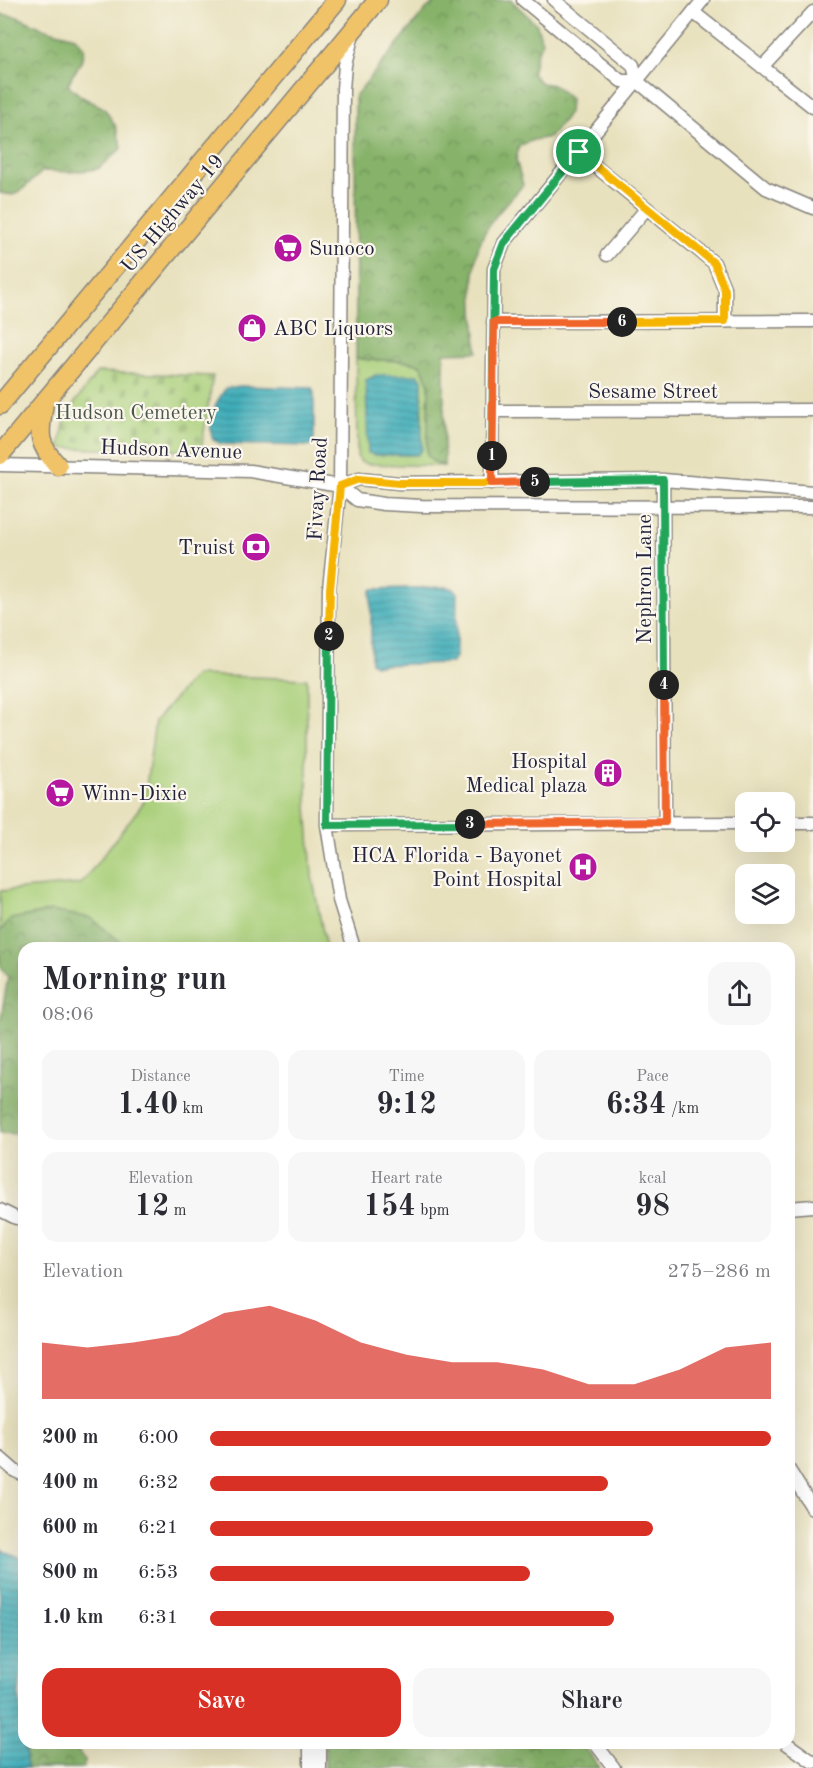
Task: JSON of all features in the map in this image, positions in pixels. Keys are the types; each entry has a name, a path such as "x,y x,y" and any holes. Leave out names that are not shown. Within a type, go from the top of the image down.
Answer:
{"highway":[{"name":"US Highway 19","path":"0,405 337,0"},
{"name":"US Highway 19","path":"0,455 378,0"},
{"path":"44,402 40,428 41,441 45,451 58,466"}],"street":[{"path":"523,0 621,81 637,81"},
{"path":"554,0 633,65 637,81 766,188 813,208"},
{"path":"492,483 494,269 504,243 703,0"},
{"path":"693,12 813,107"},
{"path":"762,67 813,12"},
{"name":"Fivay Road","path":"352,942 339,900 327,825 330,589 340,486 343,89 345,65 353,30"},
{"path":"579,152 714,263 725,290 725,321"},
{"path":"607,255 647,208"},
{"path":"494,322 813,321"},
{"name":"Sesame Street","path":"492,411 813,410"},
{"name":"Hudson Avenue","path":"0,465 250,471 340,486 359,479 399,483 663,480 813,492"},
{"name":"Nephron Lane","path":"663,480 665,822"},
{"name":"Hudson Avenue","path":"340,486 357,500 393,505 813,507"},
{"path":"327,825 735,823"},
{"path":"795,823 813,823"},
{"path":"795,1208 813,1206"},
{"path":"0,1210 16,1218"},
{"path":"0,1458 18,1472"},
{"path":"795,1484 813,1509"},
{"path":"310,1749 310,1768"},
{"path":"320,1749 320,1768"},
{"path":"600,1749 614,1768"},
{"path":"795,1749 813,1762"}],"green space":[{"path":"511,0 537,25 542,42 536,55 532,74 541,83 554,85 570,99 569,113 550,137 533,140 519,146 516,160 523,185 497,214 482,238 474,269 473,286 477,352 444,353 444,466 432,461 427,455 429,385 421,365 405,361 356,358 355,96 427,8 436,2"},
{"path":"0,14 18,17 42,28 75,37 84,48 81,63 68,85 82,97 104,108 115,125 122,148 98,169 71,172 43,171 13,195 0,193"},
{"path":"356,358 421,365 429,385 427,454 432,461 444,466 361,462 357,456"},
{"name":"Hudson Cemetery","path":"97,372 213,376 201,451 59,448 66,415"},
{"path":"195,675 307,679 307,806 312,876 325,942 121,942 91,918 0,931 0,891 81,884 144,802 155,721"},
{"path":"51,911 91,918 121,942 18,942 18,1134 0,1133 0,1024 8,977 0,966 0,931 11,919"},
{"path":"25,1749 77,1749 85,1761 83,1768 27,1768"},
{"path":"325,1749 586,1749 600,1768 325,1768"}],"water":[{"path":"376,375 418,375 422,379 422,449 417,455 368,453 366,380"},
{"path":"240,386 312,388 314,393 314,439 311,446 222,444 213,440 211,420 219,399 226,388"},
{"path":"448,587 457,593 456,655 452,663 375,665 371,662 371,592 373,589"},
{"path":"0,1549 18,1556 18,1749 25,1749 27,1768 0,1768"}],"place":[{"name":"Sunoco","path":"288,248"},
{"name":"ABC Liquors","path":"252,328"},
{"name":"Truist","path":"256,547"},
{"name":"Hospital Medical plaza","path":"608,773"},
{"name":"Winn-Dixie","path":"60,793"},
{"name":"HCA Florida - Bayonet Point Hospital","path":"583,867"}],"route":[{"path":"579,152 504,243 494,269 492,483 399,483 359,479 340,486 330,589 327,825 665,822 663,480 492,483 494,322 725,321 725,290 714,263 579,152"}]}
